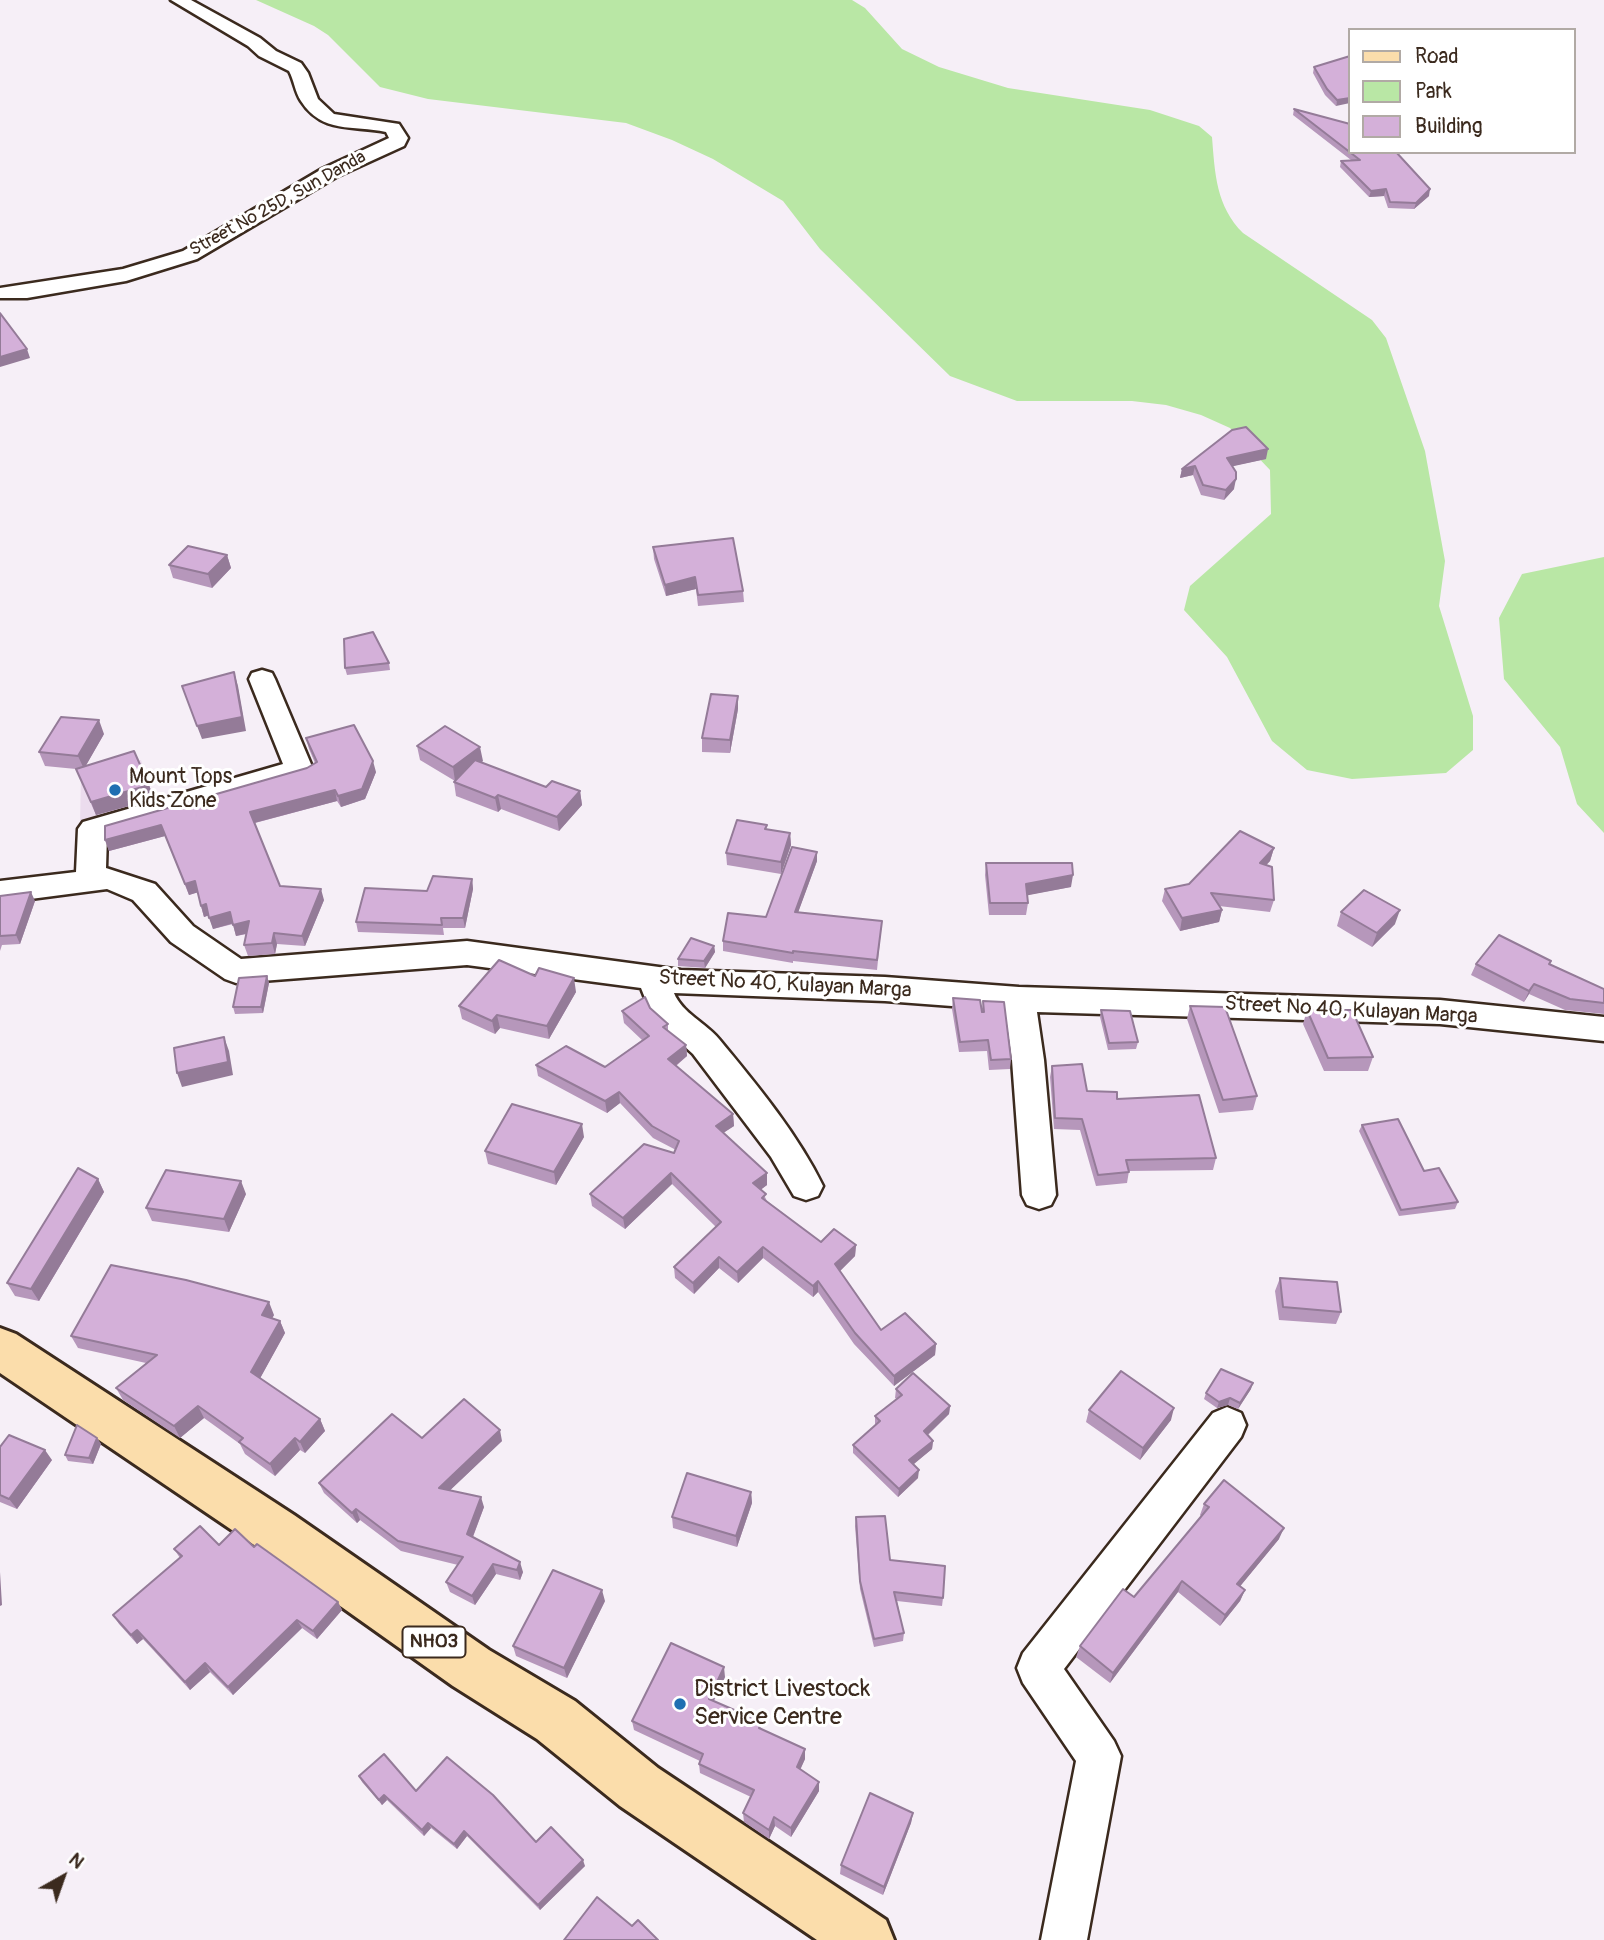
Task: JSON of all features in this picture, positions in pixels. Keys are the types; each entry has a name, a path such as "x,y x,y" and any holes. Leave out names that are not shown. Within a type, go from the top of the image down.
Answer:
{"main road":[{"name":"NH03","path":"0,1349 278,1532 471,1668 556,1720 639,1787 756,1863 866,1940"}],"street":[{"name":"Street No 25D, Sun Danda","path":"6,293 27,292 126,275 190,255 329,173 397,142 399,138 393,128 340,122 318,114 306,94 299,70 293,65 272,58 254,42 179,0"},
{"path":"90,880 93,829 299,769 262,679"},
{"name":"Street No 40, Kulayan Marga","path":"0,892 109,878 144,892 182,934 236,971 467,953 653,978 1019,999 1440,1012 1604,1029"},
{"path":"653,978 664,1009 705,1045 783,1147 806,1186"},
{"path":"1019,999 1028,1060 1039,1195"},
{"path":"1064,1940 1099,1756 1038,1668 1227,1424"}],"shaded area":[{"name":"Mount Tops Kids Zone","path":"141,760 155,805 80,825 81,776"}],"green space":[{"path":"256,0 852,0 865,8 902,49 939,67 1008,88 1150,110 1199,126 1212,137 1218,189 1234,223 1243,233 1372,320 1386,338 1425,451 1445,561 1439,606 1473,716 1473,750 1446,773 1352,779 1307,770 1272,741 1227,657 1184,610 1190,586 1271,514 1270,470 1230,428 1201,415 1166,405 1132,401 1017,401 950,376 820,249 783,201 713,159 626,123 428,99 380,87 328,35"},
{"path":"1604,557 1604,833 1577,804 1560,747 1504,679 1499,618 1522,574"}],"building":[{"path":"1348,57 1348,98 1337,100 1314,67"},
{"path":"1294,109 1348,123 1348,151"},
{"path":"1352,154 1398,154 1430,189 1416,203 1390,202 1386,189 1371,191 1341,161 1360,160"},
{"path":"0,313 27,349 0,357"},
{"path":"1246,427 1268,449 1227,458 1236,472 1236,479 1226,490 1203,485 1195,466 1182,469 1232,430"},
{"path":"733,538 743,591 698,595 695,577 665,585 653,547"},
{"path":"188,546 227,555 208,574 169,565"},
{"path":"373,632 389,663 345,668 344,639"},
{"path":"234,672 242,717 197,726 182,686"},
{"path":"711,694 738,696 730,740 702,738"},
{"path":"61,717 99,720 78,756 39,752"},
{"path":"354,725 373,761 362,789 338,796 335,790 250,812 280,886 321,889 302,936 274,933 272,943 244,945 249,921 233,925 230,912 209,918 206,904 201,906 195,881 185,884 161,825 105,840 105,826 307,768 317,762 306,738"},
{"path":"445,726 480,747 453,767 417,746"},
{"path":"134,751 149,785 91,802 76,769"},
{"path":"475,760 546,787 552,781 580,791 557,817 454,782"},
{"path":"737,820 767,825 765,829 790,833 781,862 726,853"},
{"path":"1240,831 1274,848 1260,863 1272,867 1274,900 1211,893 1222,910 1182,918 1165,889 1189,884"},
{"path":"792,847 817,852 795,912 882,921 877,960 793,953 723,941 728,913 766,917"},
{"path":"986,863 1072,863 1073,875 1026,884 1028,903 990,903"},
{"path":"433,876 472,879 463,918 441,918 442,925 356,922 365,888 427,891"},
{"path":"1364,890 1400,910 1377,933 1341,912"},
{"path":"31,892 16,935 0,936 0,896"},
{"path":"1499,935 1551,961 1549,964 1604,989 1604,1003 1570,999 1534,984 1529,991 1476,964"},
{"path":"691,938 714,946 704,961 678,959"},
{"path":"499,960 535,976 539,968 574,978 547,1026 497,1015 492,1021 459,1006"},
{"path":"267,976 261,1007 233,1007 239,978"},
{"path":"645,997 650,1008 668,1024 663,1027 686,1045 668,1059 733,1114 716,1126 767,1173 753,1183 766,1194 762,1198 821,1242 834,1229 856,1245 835,1264 881,1330 905,1313 936,1344 894,1376 855,1333 818,1281 813,1286 763,1247 737,1272 719,1257 693,1283 674,1267 721,1222 671,1173 623,1218 590,1194 644,1144 674,1153 679,1141 652,1126 619,1092 605,1101 536,1065 566,1046 605,1067 649,1036 622,1011"},
{"path":"953,998 980,1000 982,1012 983,1001 1004,1002 1011,1059 991,1060 988,1040 960,1042"},
{"path":"1190,1006 1225,1007 1257,1096 1223,1100"},
{"path":"1101,1010 1130,1011 1138,1042 1109,1043"},
{"path":"1307,1010 1352,1010 1373,1057 1328,1058"},
{"path":"224,1037 228,1062 177,1073 174,1048"},
{"path":"1082,1064 1087,1091 1117,1092 1117,1099 1199,1095 1216,1158 1126,1160 1129,1172 1098,1175 1082,1119 1055,1118 1052,1066"},
{"path":"512,1104 582,1124 554,1172 485,1151"},
{"path":"1398,1119 1424,1171 1439,1168 1458,1202 1401,1210 1362,1125"},
{"path":"78,1168 98,1179 31,1289 7,1283"},
{"path":"166,1170 241,1181 224,1219 146,1208"},
{"path":"111,1265 186,1280 269,1302 262,1315 280,1321 251,1372 320,1419 300,1442 295,1438 270,1464 239,1442 243,1438 198,1406 174,1426 116,1388 157,1355 71,1336"},
{"path":"1280,1278 1337,1282 1341,1312 1283,1307"},
{"path":"1221,1369 1253,1383 1240,1403 1230,1398 1219,1402 1206,1393"},
{"path":"1121,1371 1174,1408 1143,1448 1089,1410"},
{"path":"913,1373 950,1406 924,1431 933,1441 909,1460 919,1470 899,1489 853,1445 880,1421 875,1416 902,1395 896,1389"},
{"path":"464,1399 500,1430 439,1488 481,1497 467,1534 520,1562 517,1570 493,1564 472,1596 446,1582 463,1557 398,1541 356,1509 352,1513 319,1483 392,1414 422,1438"},
{"path":"77,1425 97,1438 89,1458 65,1455"},
{"path":"9,1435 45,1450 9,1499 0,1495 0,1447"},
{"path":"687,1473 751,1492 736,1536 672,1517"},
{"path":"1224,1480 1284,1528 1237,1584 1245,1590 1225,1615 1182,1581 1113,1673 1080,1646 1123,1589 1134,1597 1209,1507 1204,1504"},
{"path":"885,1516 890,1560 945,1566 943,1598 894,1592 904,1633 874,1639 860,1581 856,1517"},
{"path":"200,1526 219,1545 235,1529 254,1547 257,1544 338,1602 313,1631 297,1620 228,1687 205,1663 185,1682 137,1630 131,1635 113,1615 182,1556 174,1549"},
{"path":"553,1570 602,1590 564,1668 513,1646"},
{"path":"671,1643 724,1667 709,1699 762,1722 759,1728 805,1749 797,1767 819,1782 791,1828 774,1817 769,1830 743,1813 754,1790 699,1764 703,1754 632,1721"},
{"path":"384,1754 416,1791 447,1757 493,1795 536,1842 551,1827 583,1860 538,1905 464,1831 454,1844 428,1823 422,1830 384,1795 379,1800 359,1776"},
{"path":"870,1793 913,1813 884,1887 841,1865"},
{"path":"597,1897 632,1926 638,1920 658,1940 564,1940"}],"place":[{"name":"Mount Tops Kids Zone","path":"115,790"},
{"name":"District Livestock Service Centre","path":"680,1704"}]}
